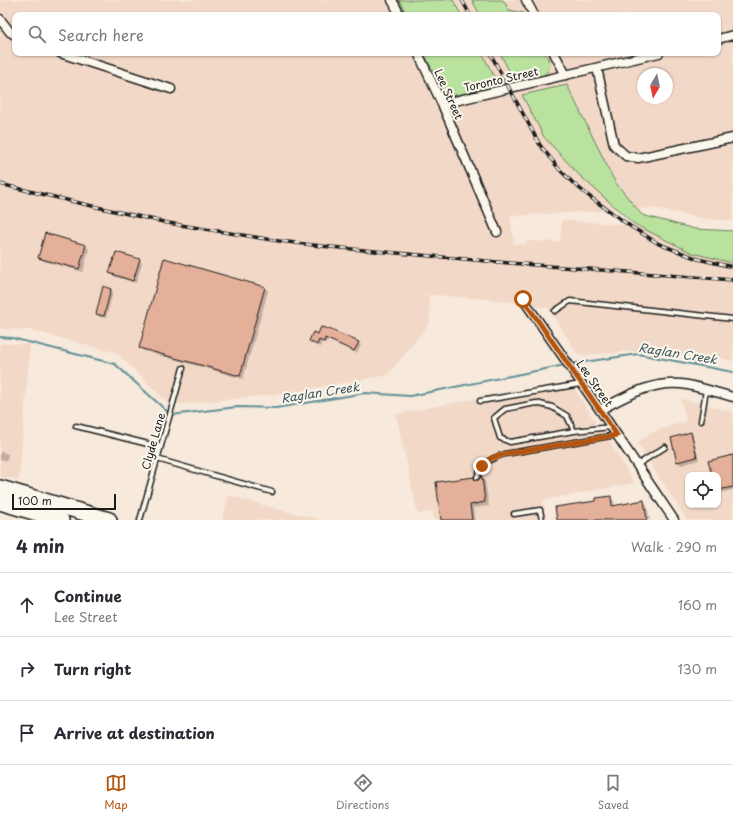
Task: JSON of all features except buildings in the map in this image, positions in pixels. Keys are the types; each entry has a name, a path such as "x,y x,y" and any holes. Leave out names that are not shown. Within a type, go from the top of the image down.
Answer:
{"highway":[{"path":"0,488 83,516 109,520"},
{"path":"0,502 61,520"}],"street":[{"path":"392,0 398,12"},
{"path":"526,0 532,12"},
{"path":"0,19 12,33"},
{"path":"721,38 733,35"},
{"path":"69,56 171,89"},
{"name":"Lee Street","path":"419,56 442,104 497,232"},
{"path":"556,56 566,75"},
{"name":"Toronto Street","path":"442,104 647,56"},
{"path":"597,68 614,145 626,156 638,158 733,138"},
{"name":"Lee Street","path":"523,299 612,427 674,520"},
{"path":"600,410 636,391 653,386 677,384 687,385 733,397"}],"lane":[{"path":"555,311 570,301 733,319"},
{"name":"Clyde Lane","path":"140,520 183,368"},
{"path":"480,401 582,384"},
{"path":"701,421 706,390"},
{"path":"574,431 567,416 552,407 536,403 505,409 494,418 500,438 510,442 574,431 612,427"},
{"path":"76,426 160,447"},
{"path":"477,477 482,466 492,458 505,454 617,435"},
{"path":"637,465 665,447"},
{"path":"157,459 272,492"},
{"path":"514,514 540,510 542,520"}],"shaded area":[{"path":"0,0 733,0 733,221 699,218 655,208 510,216 514,244 525,245 528,241 560,242 562,220 733,234 733,361 715,357 626,351 578,355 548,308 498,300 423,294 429,295 430,322 388,375 281,394 170,405 117,353 30,330 0,329"},
{"path":"0,344 30,344 19,480 0,476"},
{"path":"574,388 602,433 506,451 506,457 608,439 634,483 543,500 546,520 435,520 432,511 418,514 396,414 480,398 481,404"},
{"path":"681,399 733,412 733,520 687,520 637,443 650,433 686,421"},
{"path":"229,495 279,510 323,520 222,520"}],"green space":[{"path":"399,0 453,0 459,12 405,12"},
{"path":"472,0 503,0 509,10 519,12 478,12"},
{"path":"425,56 484,56 499,86 451,96 442,91"},
{"path":"502,56 546,56 550,63 548,71 543,76 515,83"},
{"path":"567,85 615,182 642,215 695,229 733,231 733,263 692,253 634,224 579,175 544,137 522,95"}],"waterway":[{"name":"Raglan Creek","path":"0,337 12,338 115,364 171,415 237,407 276,408 365,393 410,396 565,365"},
{"name":"Raglan Creek","path":"571,364 638,354 733,372"}],"railway":[{"path":"462,0 468,12"},
{"path":"492,56 540,145 559,169 573,183 630,226 659,244 698,259 733,267"},
{"path":"0,184 168,223 279,241 509,263 733,280"}],"route":[{"path":"482,466 492,458 505,454 617,435 523,299"}]}
